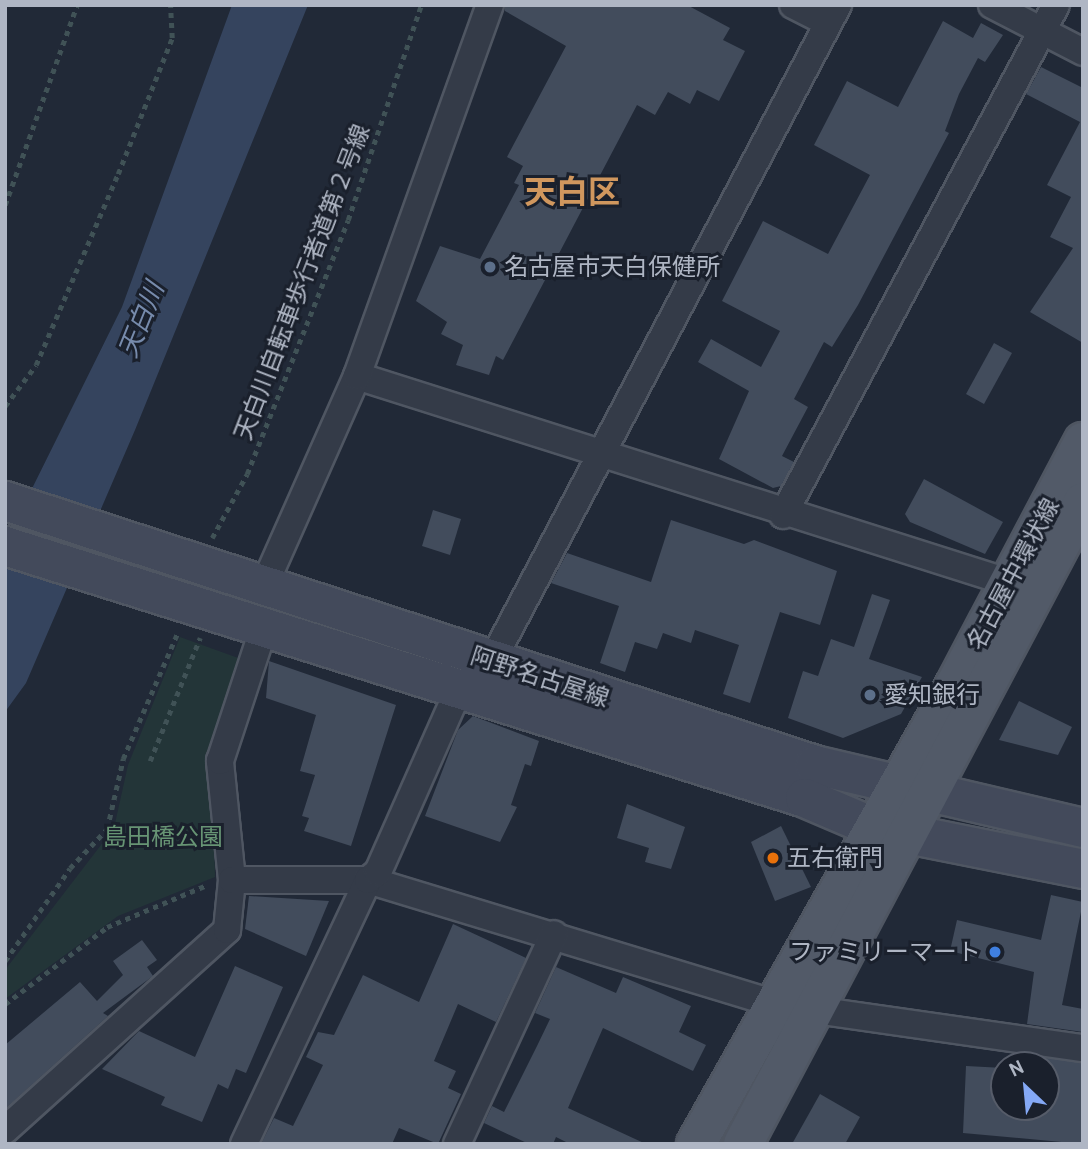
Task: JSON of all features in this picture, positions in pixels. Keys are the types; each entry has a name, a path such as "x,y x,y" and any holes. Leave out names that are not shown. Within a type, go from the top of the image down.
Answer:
{"main road":[{"name":"名古屋中環状線","path":"696,1144 1083,442"},
{"name":"阿野名古屋線","path":"5,501 185,559 263,588 895,786 1083,828"},
{"name":"名古屋中環状線","path":"743,1144 911,835 1083,502"},
{"name":"阿野名古屋線","path":"5,546 182,612 264,627 460,687 805,798 873,827 1083,869"}],"street":[{"path":"263,588 357,376 490,5"},
{"path":"492,661 604,453 833,14 793,5"},
{"path":"992,5 1083,51"},
{"path":"783,515 1056,5"},
{"path":"357,376 604,453 783,515 1008,582"},
{"path":"5,1130 227,930 232,880 220,761 264,627"},
{"path":"244,1144 368,880 378,872 460,687"},
{"path":"232,880 368,880 554,934 775,1004"},
{"path":"457,1144 554,934"},
{"path":"816,1010 1083,1048"}],"path":[{"path":"5,205 77,5"},
{"path":"5,406 36,365 118,174 172,38 170,5"},
{"name":"天白川自転車歩行者道第２号線","path":"185,559 247,474 348,220 421,5"},
{"path":"150,761 182,612"},
{"path":"5,961 70,868 107,829 123,760 182,612"},
{"path":"5,1004 107,927 174,893 232,880"}],"green space":[{"name":"島田橋公園","path":"180,637 241,659 212,759 215,877 118,916 5,999 5,970 114,828 128,765"}],"water":[{"name":"天白川","path":"232,5 308,5 135,430 26,683 5,712 5,543 122,307"}],"building":[{"path":"505,5 687,5 730,28 723,40 745,51 719,101 697,90 690,104 668,92 655,115 637,105 503,360 496,356 489,375 456,365 463,345 441,334 447,322 416,301 440,246 480,259 519,185 514,183 523,166 507,157 566,46 505,11"},
{"path":"943,21 973,38 981,23 1003,35 985,62 978,58 959,94 945,131 949,133 858,305 832,347 824,342 794,399 808,407 782,456 794,462 781,486 773,488 719,459 749,391 698,362 711,339 761,367 780,331 722,301 763,221 828,254 870,175 814,145 847,81 898,107"},
{"path":"1041,67 1083,88 1083,343 1030,312 1073,248 1050,237 1071,197 1047,185 1080,122 1026,94"},
{"path":"994,343 1012,353 984,404 966,394"},
{"path":"924,479 1003,522 985,554 910,522 905,514"},
{"path":"433,510 461,519 450,555 422,546"},
{"path":"671,520 744,544 754,540 837,571 820,625 780,612 750,703 723,694 739,645 695,630 691,643 663,633 657,649 635,642 625,672 600,663 619,606 551,583 567,553 651,582"},
{"path":"872,594 890,600 869,659 922,677 901,714 843,738 788,718 803,671 818,676 831,639 854,647"},
{"path":"269,661 396,705 351,846 304,831 309,818 302,816 315,775 300,771 316,715 266,698"},
{"path":"1019,701 1072,727 1058,755 999,740"},
{"path":"473,716 539,741 531,766 525,764 511,805 517,807 500,842 425,816 458,730"},
{"path":"627,804 685,827 671,869 645,862 649,848 617,838"},
{"path":"781,826 811,887 775,901 751,842"},
{"path":"1051,895 1083,902 1062,1005 1083,1009 1083,1032 1027,1024 1034,972 950,951 957,920 1041,940"},
{"path":"249,896 329,901 306,956 245,929"},
{"path":"453,924 526,958 496,1022 458,1004 434,1061 456,1071 448,1088 461,1094 438,1144 399,1128 392,1144 262,1142 274,1118 293,1126 323,1065 306,1057 318,1032 334,1035 363,975 419,1002"},
{"path":"142,940 157,960 147,967 153,976 103,1013 108,1016 5,1109 5,1045 80,982 97,1001 123,975 113,961"},
{"path":"235,966 283,987 246,1073 236,1069 228,1089 218,1084 202,1122 161,1105 165,1097 102,1069 139,1031 195,1057"},
{"path":"556,967 616,993 623,977 691,1006 679,1032 706,1045 693,1071 603,1028 568,1108 646,1144 570,1144 556,1137 553,1144 529,1144 484,1123 492,1106 504,1112 550,1019 535,1013"},
{"path":"1060,1060 1083,1063 1083,1144 963,1133 966,1066 990,1067 990,1121 1060,1121"},
{"path":"820,1094 860,1117 845,1144 792,1144"}],"place":[{"name":"名古屋市天白保健所","path":"490,267"},
{"name":"愛知銀行","path":"870,695"},
{"name":"五右衛門","path":"773,858"},
{"name":"ファミリーマート","path":"995,952"}],"district":[{"name":"天白区","path":"572,192"}]}
